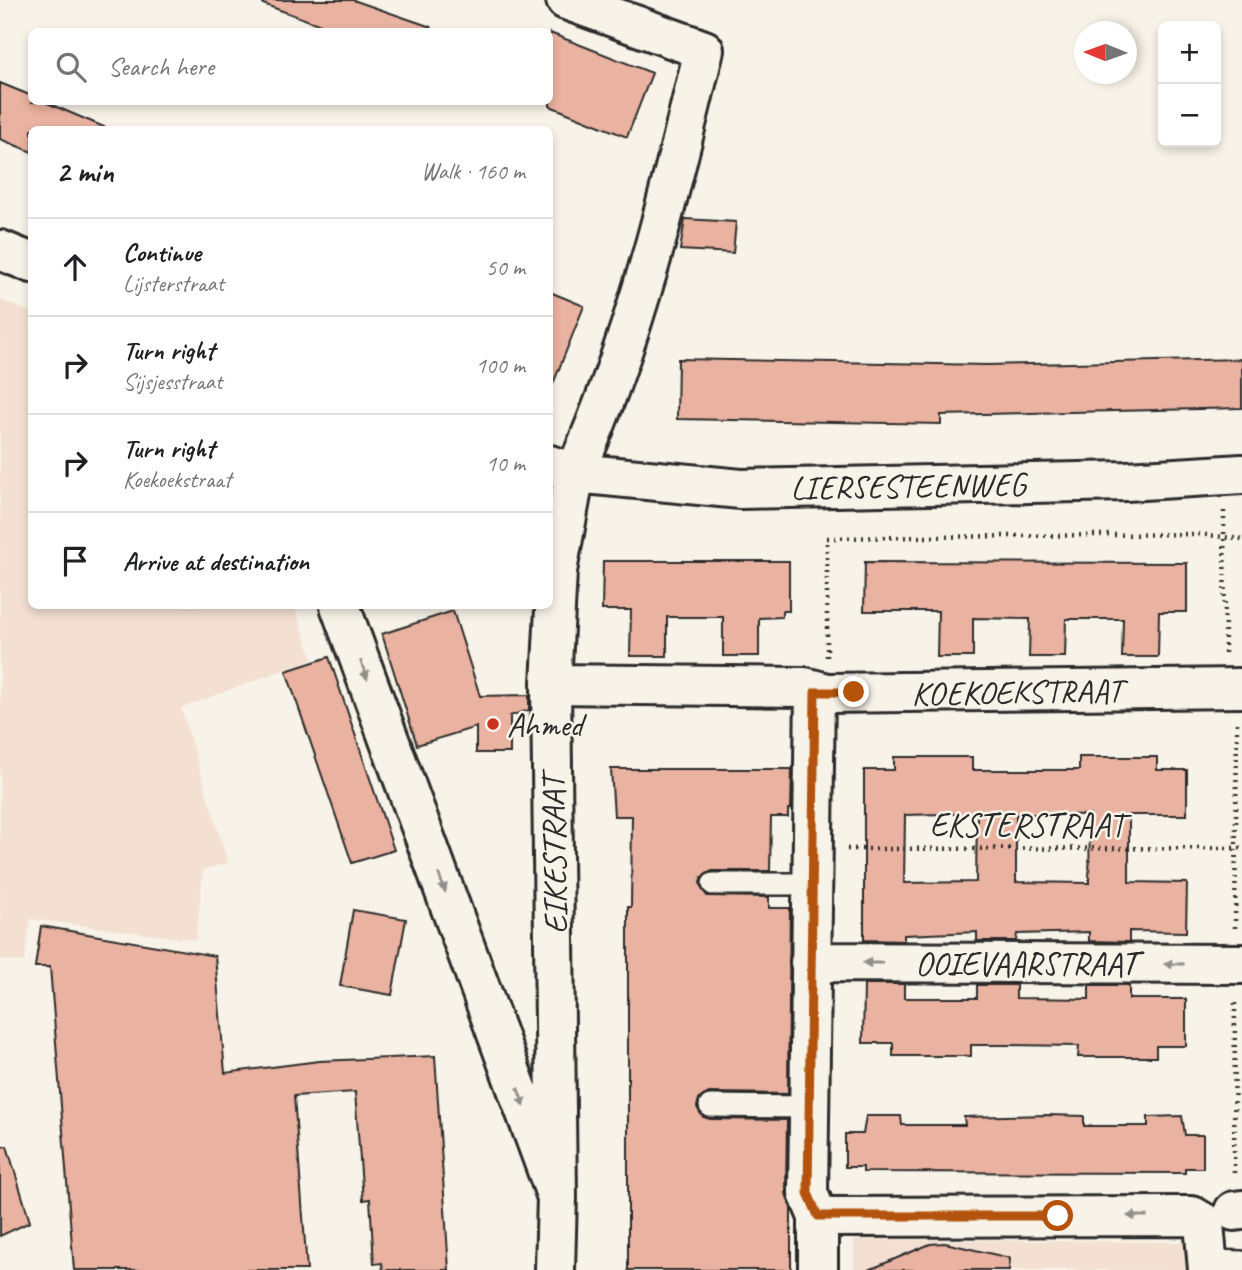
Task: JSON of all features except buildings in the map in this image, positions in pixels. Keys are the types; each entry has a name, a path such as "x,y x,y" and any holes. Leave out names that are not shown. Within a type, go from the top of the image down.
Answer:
{"street":[{"path":"562,469 597,422 665,211 704,50 566,0"},
{"path":"0,250 28,261"},
{"name":"LIERSESTEENWEG","path":"562,469 741,489 1126,481 1232,474"},
{"name":"EIKESTRAAT","path":"555,1270 557,1196 551,684 562,469"},
{"name":"EIKESTRAAT","path":"341,609 557,1196"},
{"name":"KOEKOEKSTRAAT","path":"551,684 804,687 821,693 1237,688"},
{"path":"818,1270 818,1216 808,1193 811,867 821,693"},
{"name":"OOIEVAARSTRAAT","path":"810,962 1238,964"},
{"path":"818,1216 1227,1215 1220,1264"}],"lane":[{"path":"713,884 811,867"},
{"path":"710,1106 809,1107"}],"path":[{"path":"1227,1215 1238,964 1235,848 1237,688 1225,657 1226,539 1232,474"},
{"path":"821,693 827,538 1197,534 1242,539"},
{"name":"EKSTERSTRAAT","path":"811,867 1242,848"}],"shaded area":[{"path":"0,300 28,311 28,609 295,609 313,659 181,708 228,863 203,870 196,940 31,919 24,962 0,959"},
{"path":"854,1239 1186,1242 1185,1270 854,1270"}],"place":[{"name":"Ahmed","path":"493,724"}],"route":[{"path":"854,692 815,692 808,1193 818,1216 1058,1216"}]}
